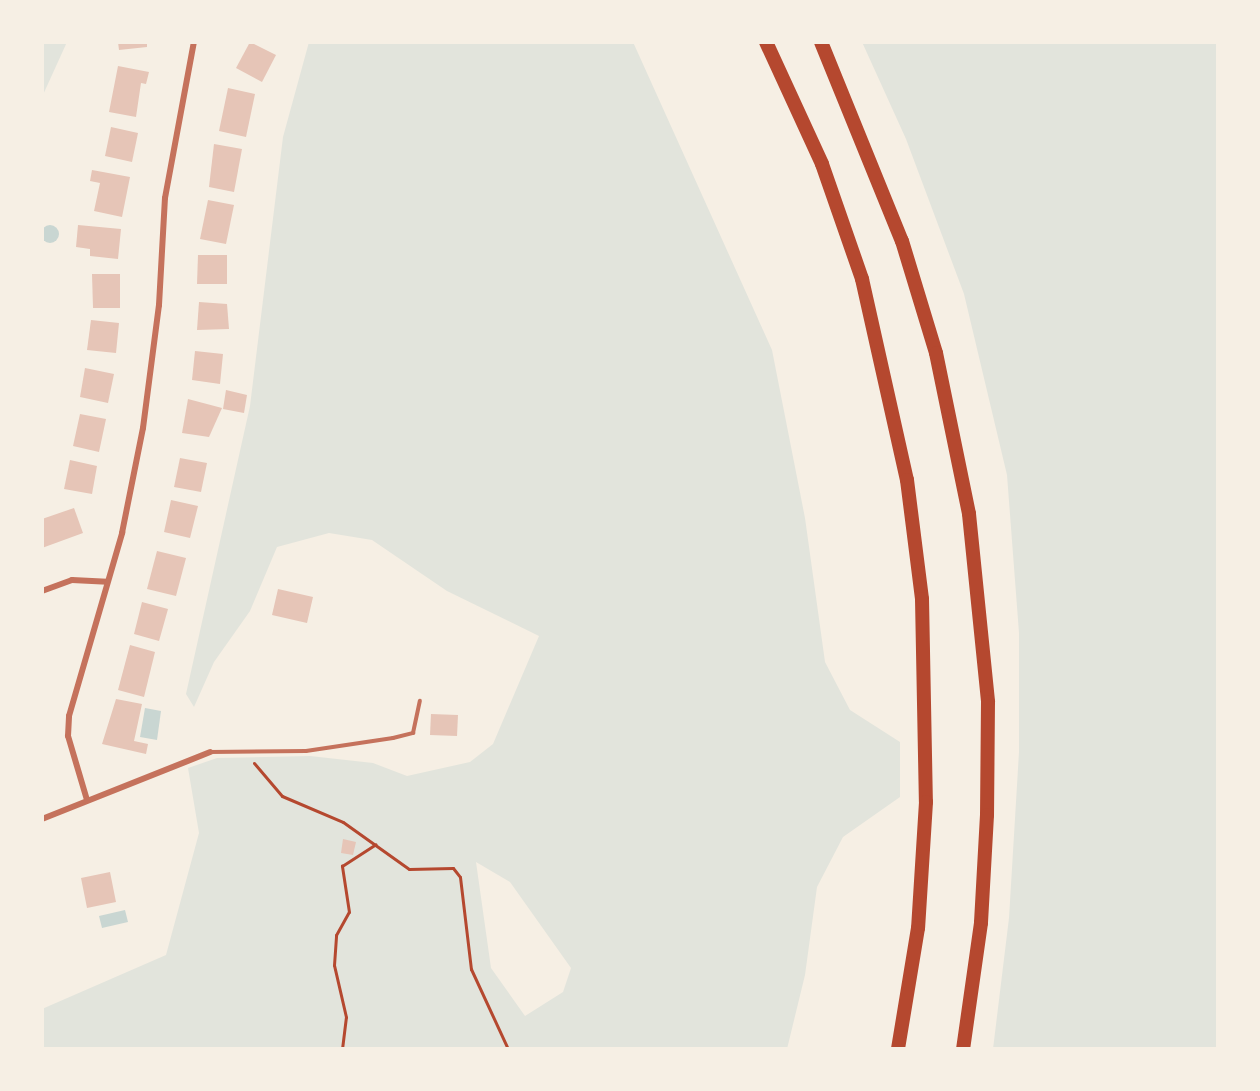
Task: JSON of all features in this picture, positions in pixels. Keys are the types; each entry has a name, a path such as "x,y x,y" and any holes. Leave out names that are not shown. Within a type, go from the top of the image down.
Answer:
{"highway":[{"path":"766,42 822,164 862,279 907,480 922,599 926,802 918,928 898,1049"},
{"path":"821,42 902,241 938,363 970,525 988,702 987,814 981,923 963,1049"}],"street":[{"path":"87,800 68,736 69,716 106,582 144,420 159,305 165,198 194,42"},
{"path":"42,591 72,580 106,582"},
{"path":"42,819 210,752"}],"lane":[{"path":"210,752 306,751 393,738 412,733 420,701"}],"path":[{"path":"247,756 282,796 343,822 409,869 453,868 460,877 471,969 508,1049"},
{"path":"342,1049 346,1017 334,965 336,935 349,912 342,866 376,844"}],"shaded area":[{"path":"42,42 67,42 42,97"},
{"path":"309,42 633,42 772,350 805,518 825,662 850,710 900,742 900,797 843,837 817,887 805,975 787,1049 42,1049 42,1009 166,955 199,833 188,768 217,758 310,756 373,763 407,776 470,762 493,744 539,636 447,591 372,540 329,533 277,547 250,611 214,662 194,707 186,694 250,406 283,137","holes":["476,862 510,882 571,968 563,992 525,1016 491,968"]},
{"path":"862,42 1218,42 1218,1049 993,1049 1009,918 1019,752 1019,633 1007,475 964,294 906,139"},
{"path":"50,225 56,228 59,234 56,240 50,243 44,240 41,234 44,228"},
{"path":"145,708 161,711 157,740 140,737"},
{"path":"125,910 128,922 102,928 99,916"}],"building":[{"path":"118,42 147,42 147,47 119,50"},
{"path":"250,42 276,55 262,82 236,68"},
{"path":"118,66 149,72 146,84 141,83 136,117 109,112"},
{"path":"228,88 255,94 246,137 219,131"},
{"path":"111,127 138,133 132,162 105,156"},
{"path":"214,144 242,149 234,192 209,187"},
{"path":"92,170 130,177 122,217 94,211 100,183 90,181"},
{"path":"208,200 234,205 226,244 200,239"},
{"path":"78,225 121,229 118,259 90,256 90,249 76,247"},
{"path":"198,255 227,255 227,284 197,284"},
{"path":"92,274 120,274 120,308 93,308"},
{"path":"199,302 227,304 229,329 197,330"},
{"path":"91,320 119,323 116,353 87,350"},
{"path":"195,351 223,354 220,384 192,380"},
{"path":"85,368 114,374 108,403 80,397"},
{"path":"226,390 247,395 244,413 223,409"},
{"path":"188,399 222,408 209,437 182,433"},
{"path":"80,414 106,419 99,452 73,446"},
{"path":"180,458 207,463 201,492 174,487"},
{"path":"70,460 97,466 92,494 64,489"},
{"path":"171,500 198,506 190,538 164,532"},
{"path":"74,508 83,533 42,548 42,519"},
{"path":"157,551 186,558 176,596 147,589"},
{"path":"278,589 313,597 307,623 272,615"},
{"path":"142,602 168,609 159,641 134,634"},
{"path":"130,645 155,652 144,697 118,690"},
{"path":"116,699 142,704 134,741 148,744 146,754 102,744"},
{"path":"431,714 458,715 457,736 430,735"},
{"path":"343,839 356,842 353,855 341,853"},
{"path":"110,872 116,902 87,908 81,878"}]}
